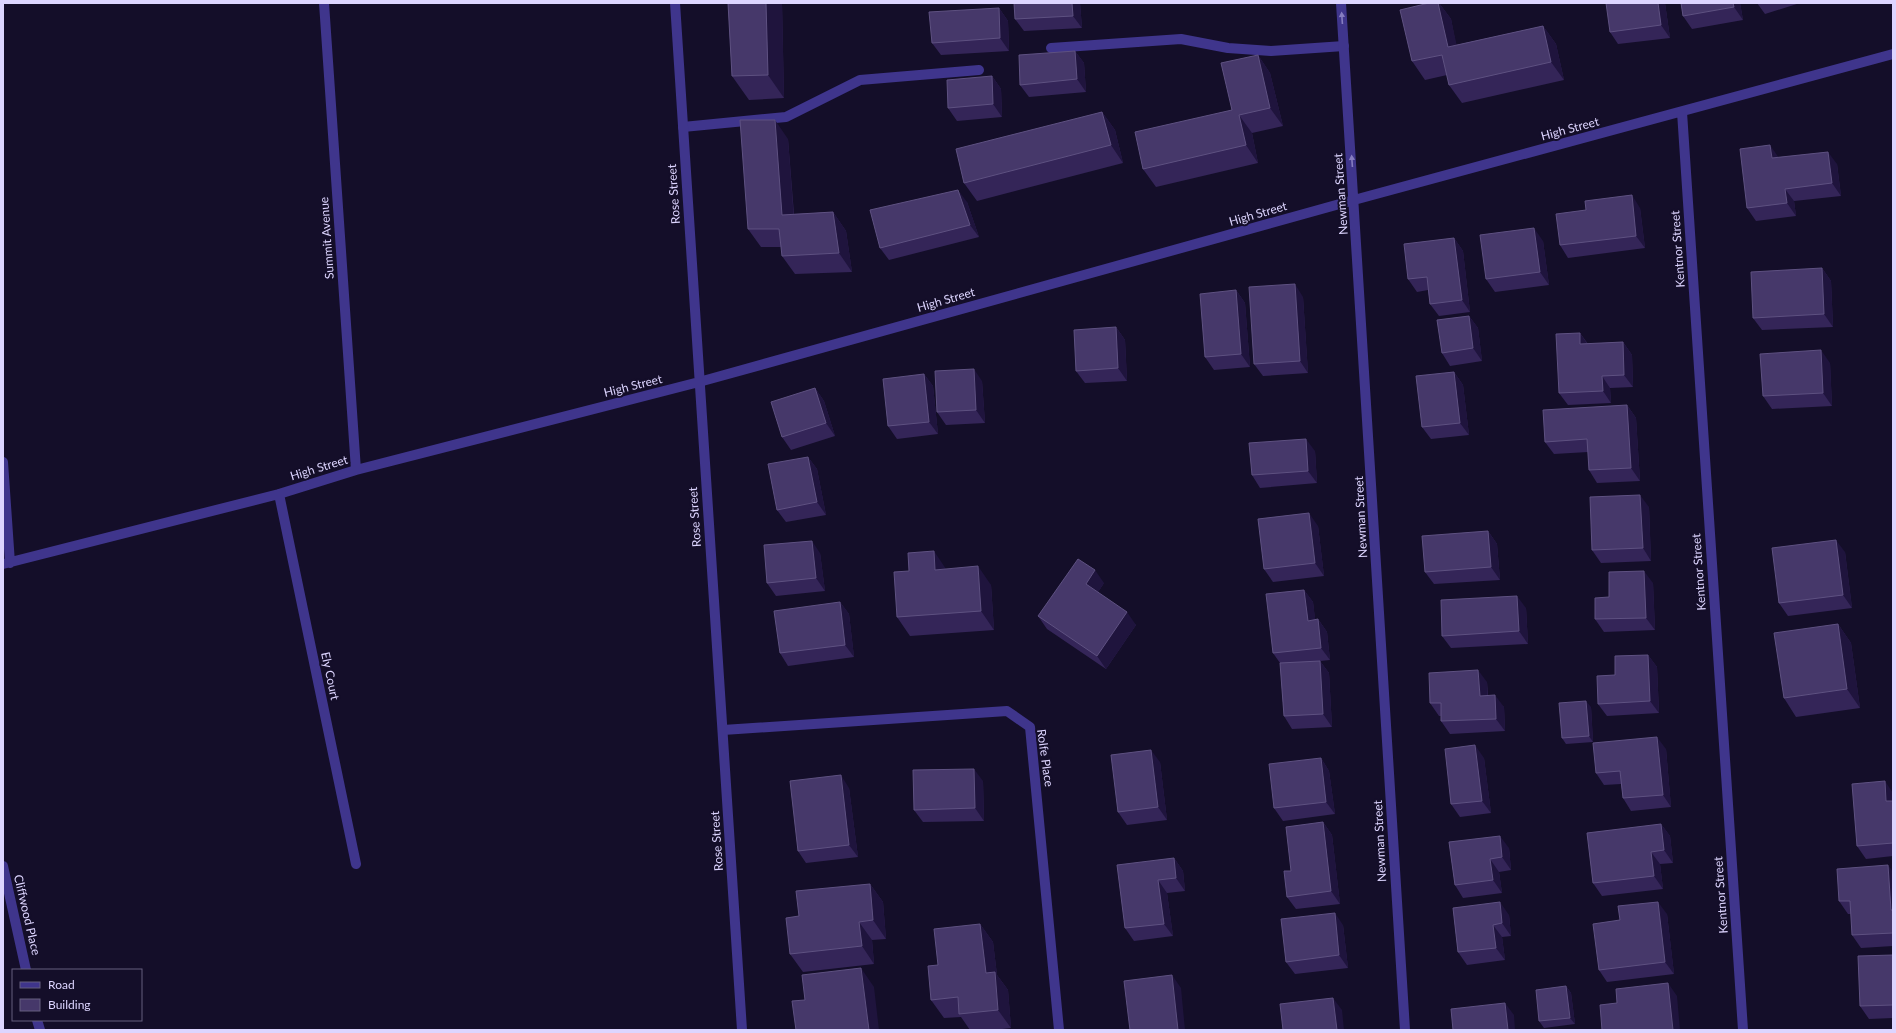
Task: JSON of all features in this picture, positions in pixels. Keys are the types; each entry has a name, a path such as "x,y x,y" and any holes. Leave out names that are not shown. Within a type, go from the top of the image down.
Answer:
{"street":[{"name":"Summit Avenue","path":"324,3 356,470"},
{"name":"Rose Street","path":"675,3 742,1030"},
{"name":"Newman Street","path":"1341,3 1405,1030"},
{"path":"1051,48 1181,38 1228,48 1271,51 1344,46"},
{"name":"High Street","path":"6,563 279,494 356,470 699,382 1354,200 1893,54"},
{"path":"683,127 786,117 860,80 979,70"},
{"name":"Kentnor Street","path":"1682,112 1743,1030"},
{"path":"3,462 6,563"},
{"name":"Ely Court","path":"279,494 356,864"},
{"name":"Rolfe Place","path":"723,730 1007,711 1030,727 1059,1030"},
{"name":"Cliffwood Place","path":"3,866 26,969"}],"building":[{"path":"728,3 766,3 768,75 732,76"},
{"path":"1014,3 1072,3 1073,16 1015,19"},
{"path":"1429,3 1438,3 1448,47 1543,26 1551,62 1449,85 1442,55 1412,61 1400,10"},
{"path":"1606,3 1658,3 1661,25 1610,32"},
{"path":"1681,3 1733,3 1734,7 1683,16"},
{"path":"999,8 1000,38 932,43 929,12"},
{"path":"1075,51 1077,79 1020,85 1019,55"},
{"path":"1258,55 1270,108 1239,115 1246,145 1143,169 1135,132 1232,110 1221,63"},
{"path":"992,76 993,104 948,108 947,80"},
{"path":"1102,112 1111,145 964,183 956,149"},
{"path":"740,120 775,120 782,215 833,212 839,253 782,256 779,229 748,229"},
{"path":"1770,145 1772,158 1828,152 1832,183 1785,189 1787,203 1747,208 1740,149"},
{"path":"958,190 970,225 880,248 870,210"},
{"path":"1632,195 1636,236 1560,245 1556,214 1586,210 1585,201"},
{"path":"1534,228 1540,272 1486,279 1480,235"},
{"path":"1454,238 1462,300 1430,304 1427,277 1408,279 1404,244"},
{"path":"1822,268 1824,314 1753,318 1751,272"},
{"path":"1295,284 1300,361 1254,364 1249,287"},
{"path":"1236,290 1241,354 1205,357 1200,294"},
{"path":"1469,316 1473,348 1442,353 1437,320"},
{"path":"1116,327 1118,368 1076,371 1074,330"},
{"path":"1580,333 1580,344 1623,342 1624,375 1602,376 1603,391 1559,393 1556,334"},
{"path":"1821,350 1823,393 1763,396 1760,354"},
{"path":"974,369 976,410 937,412 935,371"},
{"path":"1454,372 1460,423 1422,427 1416,376"},
{"path":"924,374 929,422 888,426 883,379"},
{"path":"815,388 826,423 782,437 771,402"},
{"path":"1627,405 1631,468 1589,470 1587,439 1545,442 1543,410"},
{"path":"1306,439 1308,471 1252,475 1249,443"},
{"path":"808,457 817,502 777,510 768,464"},
{"path":"1640,495 1643,548 1592,550 1590,497"},
{"path":"1309,513 1315,563 1264,569 1258,519"},
{"path":"1488,531 1491,567 1425,572 1422,536"},
{"path":"1836,540 1843,595 1779,603 1772,548"},
{"path":"812,541 816,578 767,583 764,545"},
{"path":"934,551 935,570 978,566 981,611 897,617 894,572 909,571 908,553"},
{"path":"1078,559 1095,570 1086,584 1127,612 1097,656 1038,616"},
{"path":"1644,571 1646,618 1595,619 1595,598 1609,597 1609,572"},
{"path":"1304,590 1308,621 1318,619 1321,648 1273,653 1266,594"},
{"path":"1517,596 1519,631 1442,636 1441,600"},
{"path":"840,602 845,645 780,653 774,611"},
{"path":"1838,624 1847,689 1784,698 1774,633"},
{"path":"1648,655 1650,701 1598,704 1597,676 1615,675 1615,656"},
{"path":"1320,661 1323,714 1284,716 1280,663"},
{"path":"1478,670 1480,696 1495,695 1496,719 1441,721 1441,703 1430,703 1429,673"},
{"path":"1586,701 1589,736 1562,738 1559,703"},
{"path":"1657,737 1663,795 1623,798 1620,771 1596,773 1593,743"},
{"path":"1475,745 1482,801 1451,804 1445,749"},
{"path":"1151,750 1158,807 1118,812 1111,755"},
{"path":"1321,758 1326,802 1274,808 1269,764"},
{"path":"974,769 975,808 914,810 913,770"},
{"path":"841,775 849,845 798,851 790,781"},
{"path":"1885,781 1886,801 1893,801 1893,843 1857,846 1852,784"},
{"path":"1323,822 1331,891 1287,897 1284,871 1291,871 1286,827"},
{"path":"1661,824 1664,850 1651,852 1654,876 1593,883 1587,833"},
{"path":"1500,836 1502,857 1490,859 1493,880 1455,885 1449,842"},
{"path":"1174,858 1176,878 1158,880 1164,924 1125,928 1117,865"},
{"path":"1888,865 1891,910 1893,910 1893,933 1852,935 1850,901 1839,901 1837,869"},
{"path":"870,884 873,920 859,922 862,946 790,954 786,918 799,916 796,891"},
{"path":"1500,902 1502,923 1493,925 1496,948 1458,952 1453,908"},
{"path":"1658,902 1665,962 1599,970 1593,924 1620,920 1618,906"},
{"path":"1335,913 1339,955 1286,962 1281,919"},
{"path":"980,924 986,973 995,972 998,1010 959,1014 958,997 931,1000 928,966 938,965 934,929"},
{"path":"1893,955 1893,1005 1860,1006 1858,956"},
{"path":"861,968 869,1030 796,1030 792,1001 805,1000 802,975"},
{"path":"1172,975 1178,1030 1130,1030 1124,981"},
{"path":"1668,983 1673,1030 1602,1030 1600,1005 1617,1003 1616,989"},
{"path":"1566,986 1570,1018 1539,1021 1536,990"},
{"path":"1333,998 1337,1030 1283,1030 1280,1004"},
{"path":"1505,1003 1508,1030 1453,1030 1451,1009"}]}
